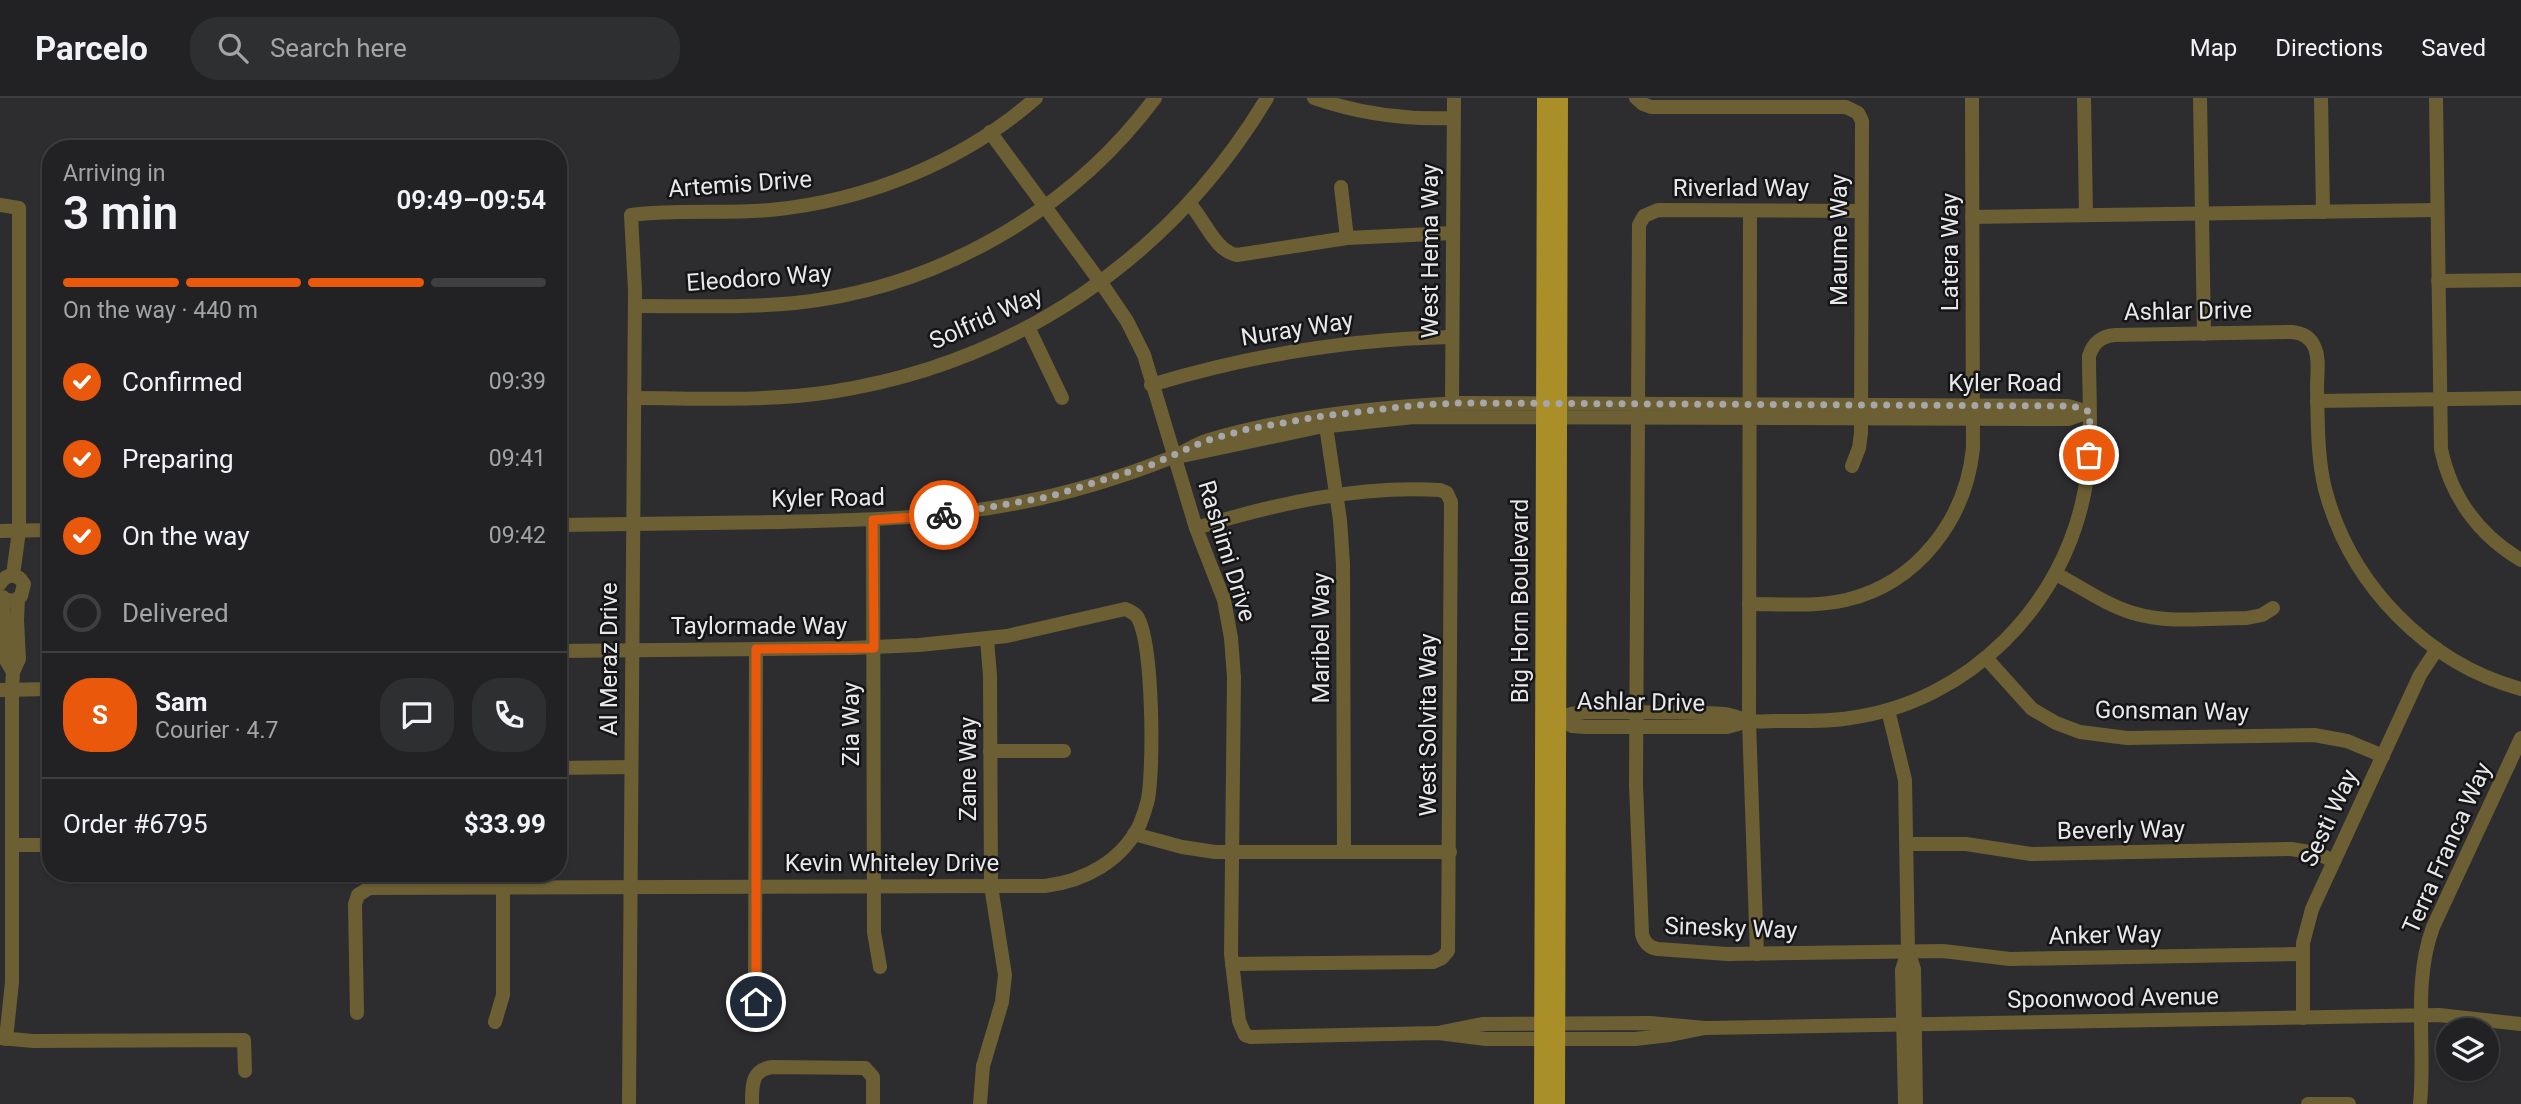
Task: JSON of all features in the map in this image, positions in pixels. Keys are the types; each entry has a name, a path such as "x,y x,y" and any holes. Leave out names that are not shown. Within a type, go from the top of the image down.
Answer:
{"main road":[{"name":"Big Horn Boulevard","path":"1543,1104 1550,1031 1558,719 1546,98"},
{"name":"Big Horn Boulevard","path":"1556,1104 1550,1031 1552,410 1559,98"}],"street":[{"name":"Artemis Drive","path":"631,215 673,211 769,210 842,197 915,173 953,154 990,132 1036,98"},
{"name":"Eleodoro Way","path":"635,306 777,304 822,299 872,289 920,274 966,254 1014,228 1045,207 1116,146 1156,98"},
{"name":"Solfrid Way","path":"634,398 774,397 857,387 953,360 1028,327 1101,283 1189,203 1236,147 1267,98"},
{"path":"1314,98 1389,117 1453,118"},
{"name":"West Hema Way","path":"1452,403 1454,98"},
{"name":"Maume Way","path":"1636,98 1651,107 1728,102 1824,103 1850,108 1860,117 1861,411 1859,448 1852,466"},
{"name":"Latera Way","path":"1749,604 1816,604 1848,600 1877,589 1913,566 1941,536 1962,499 1972,461 1972,98"},
{"path":"2084,98 2086,215"},
{"path":"2200,98 2204,334"},
{"path":"2321,98 2323,212"},
{"path":"2436,98 2441,449 2448,476 2477,525 2497,544 2521,559"},
{"name":"Rashimi Drive","path":"990,132 1101,283 1136,338 1144,355 1196,528 1224,600 1232,648 1232,964 1239,1021 1245,1035"},
{"path":"1341,187 1347,238"},
{"path":"1189,203 1218,245 1232,254 1242,255 1347,238 1452,233"},
{"path":"0,205 19,208 19,531 4,587 6,660 13,672"},
{"name":"Riverlad Way","path":"1638,410 1638,230 1641,220 1648,213 1658,210 1861,211"},
{"path":"1972,217 2437,210"},
{"path":"1749,211 1749,721 1757,954"},
{"name":"Al Meraz Drive","path":"629,1104 635,306 631,215"},
{"path":"2438,281 2521,280"},
{"path":"1028,327 1062,398"},
{"name":"Ashlar Drive","path":"1558,719 1579,727 1637,720 1727,727 1749,721 1836,720 1888,710 1933,693 1986,658 2028,616 2056,574 2076,526 2088,472 2089,356 2093,346 2101,338 2115,335 2292,332 2306,337 2316,350 2321,469 2328,500 2341,534 2361,569 2385,602 2415,632 2437,649 2473,671 2521,689"},
{"name":"Nuray Way","path":"1151,385 1239,361 1315,347 1452,337"},
{"path":"2317,401 2521,398"},
{"name":"Kyler Road","path":"567,525 873,520 955,513 1048,497 1174,457 1205,441 1267,425 1358,411 1452,403 1552,410"},
{"name":"Kyler Road","path":"1174,457 1326,426 1414,417 1552,410 1973,412 2067,419 2090,412"},
{"path":"1637,720 1638,410"},
{"name":"Maribel Way","path":"1326,426 1337,496 1343,564 1344,852"},
{"name":"West Solvita Way","path":"1232,964 1433,961 1446,955 1449,943 1451,502 1444,491 1436,490 1337,496"},
{"path":"1196,528 1262,509 1337,496"},
{"name":"Zia Way","path":"873,520 874,932 880,967"},
{"path":"0,531 42,530"},
{"path":"2056,574 2114,606 2156,618 2247,618 2262,615 2273,608"},
{"path":"19,578 24,584 24,593 18,599 10,601 4,587 19,578"},
{"path":"18,599 19,659 6,689 13,845 12,982 3,1038 33,1041 244,1040 245,1070"},
{"name":"Taylormade Way","path":"567,651 874,648 986,639 1048,628 1121,609 1134,613"},
{"name":"Kevin Whiteley Drive","path":"357,1013 354,909 356,900 365,889 377,886 1045,886 1079,878 1110,861 1134,834 1148,799 1150,699 1144,643 1139,620 1134,613"},
{"name":"Zane Way","path":"980,1104 983,1066 1002,1002 1005,975 991,886 990,676 986,639"},
{"path":"756,649 755,996 760,1017"},
{"name":"Sesti Way","path":"2304,1018 2302,954 2308,920 2420,675 2437,649"},
{"name":"Gonsman Way","path":"1986,658 2032,709 2056,723 2080,732 2127,738 2314,735 2347,741 2383,755"},
{"path":"6,689 42,689"},
{"path":"1888,710 1905,780 1908,951 1913,965 1905,1104"},
{"name":"Sinesky Way","path":"1637,720 1636,785 1643,934 1650,947 1757,954 1908,951"},
{"name":"Terra Franca Way","path":"2420,1104 2422,965 2432,927 2521,738"},
{"path":"990,751 1064,751"},
{"path":"567,768 631,767"},
{"path":"1134,834 1182,847 1231,852 1450,852"},
{"name":"Beverly Way","path":"1907,844 1966,844 2031,853 2291,849 2316,853 2334,861"},
{"path":"13,845 42,845"},
{"path":"495,1022 503,995 502,886"},
{"name":"Anker Way","path":"1908,951 1955,951 2010,959 2302,954"},
{"name":"Spoonwood Avenue","path":"1245,1035 1438,1033 1482,1024 1550,1031 1650,1023 1705,1028 2421,1016 2462,1016 2521,1024"},
{"path":"1909,1025 1916,1104"},
{"path":"752,1104 752,1084 758,1072 769,1067 798,1067 865,1068 873,1077 873,1104"},
{"path":"2308,1104 2349,1104"}],"way so far":[{"path":"944,515 1048,497 1116,477 1174,457 1205,441 1248,429 1358,411 1418,405 2073,406 2090,412 2089,455"}],"route":[{"path":"756,1002 756,649 874,648 873,520 944,515"}]}
